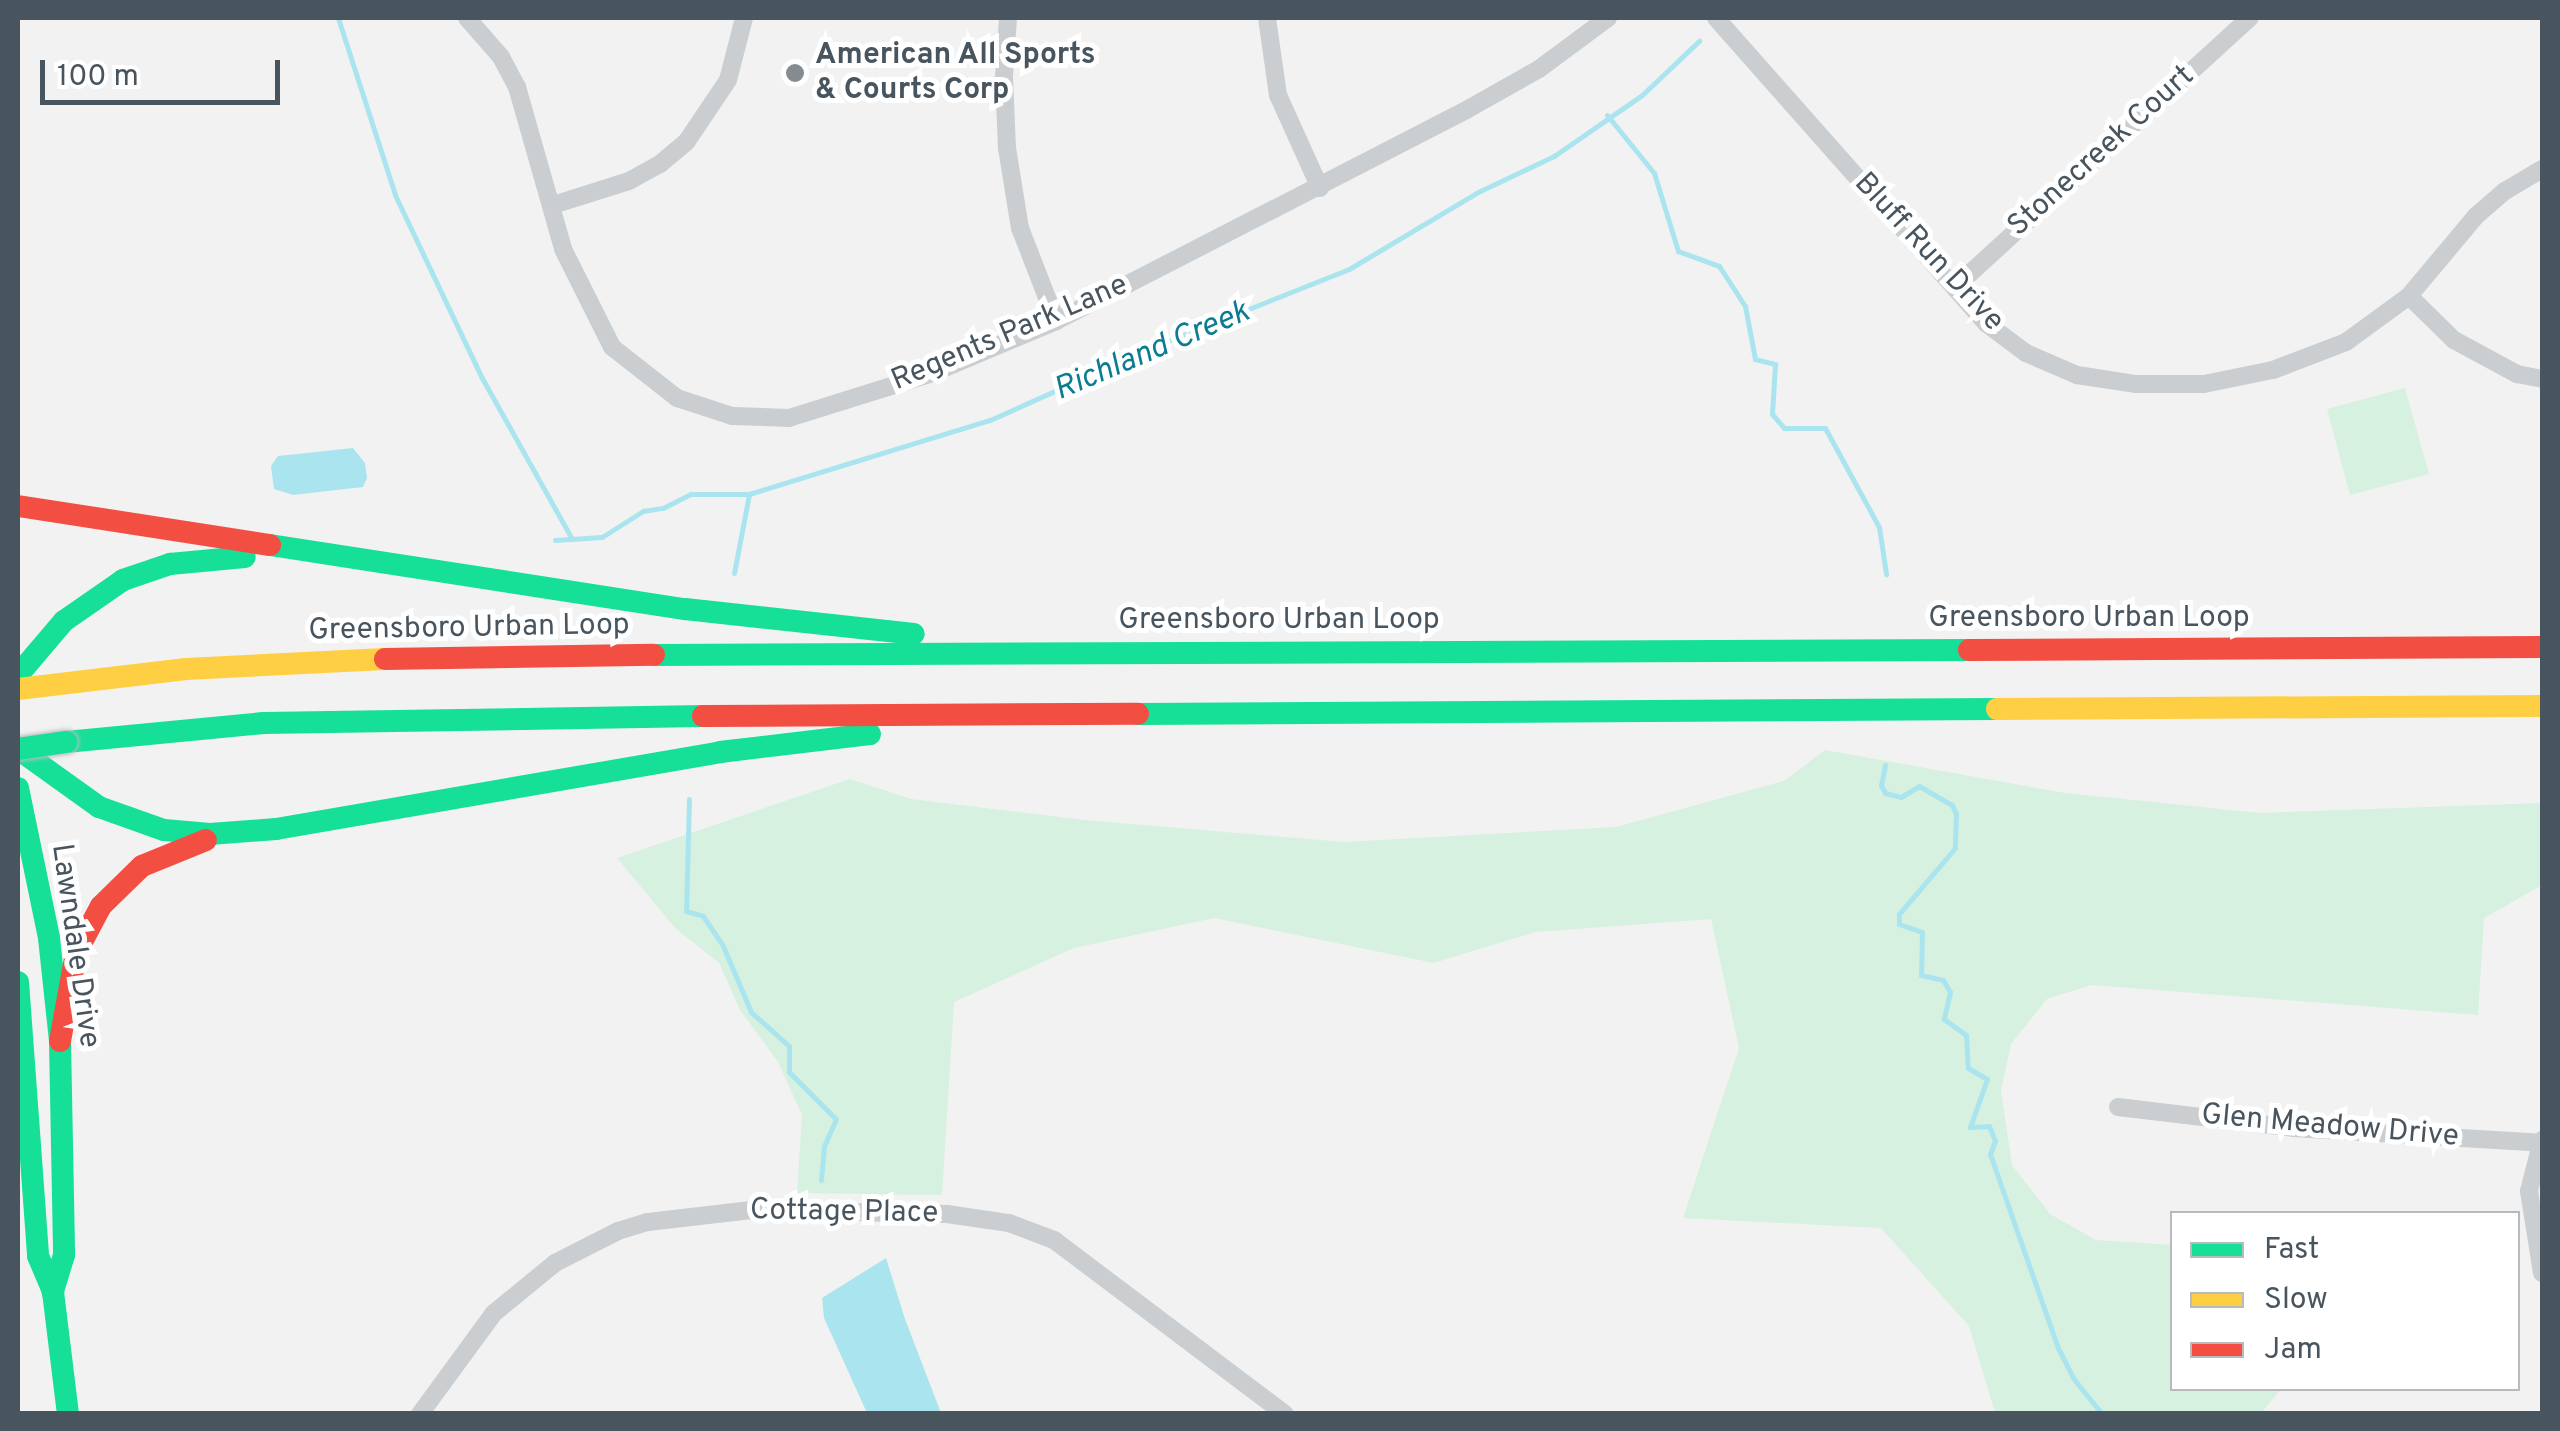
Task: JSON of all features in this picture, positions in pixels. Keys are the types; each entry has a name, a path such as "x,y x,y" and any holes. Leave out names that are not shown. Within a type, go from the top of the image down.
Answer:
{"main road":[{"path":"18,506 684,609 1101,650"},
{"path":"18,675 32,652 64,621 124,580 170,564 248,557 273,548"},
{"name":"Greensboro Urban Loop","path":"18,689 186,669 334,660 1101,650 1329,654 2542,646"},
{"path":"18,749 209,727 371,719 2542,706"},
{"path":"60,1041 76,953 90,921 112,891 158,857 232,834 720,752 1039,715"},
{"path":"18,749 80,797 119,816 164,830 232,834"},
{"name":"Lawndale Drive","path":"18,788 49,938 60,1041 64,1254 52,1292"},
{"name":"Lawndale Drive","path":"18,982 38,1256 52,1292 68,1414"}],"street":[{"name":"Regents Park Lane","path":"467,18 488,39 516,87 564,250 612,347 678,398 732,416 789,418 933,373 1056,321 1320,188 1539,69 1608,18"},
{"path":"553,205 629,181 686,141 728,80 744,18"},
{"path":"1008,18 1004,77 1007,148 1020,228 1056,321"},
{"path":"1267,18 1278,96 1320,188"},
{"name":"Bluff Run Drive","path":"1716,18 1987,324 2026,353 2077,375 2136,384 2204,384 2273,370 2346,342 2409,296 2476,216 2505,191 2542,169"},
{"name":"Stonecreek Court","path":"1955,287 2250,18"},
{"path":"2409,296 2454,340 2518,374 2542,379"},
{"name":"Glen Meadow Drive","path":"2118,1107 2293,1128 2542,1142"},
{"path":"2542,1142 2529,1190 2542,1273"},
{"name":"Cottage Place","path":"420,1414 494,1313 555,1264 618,1231 648,1222 750,1210 947,1214 1009,1223 1054,1240 1285,1414"}],"green space":[{"path":"2405,388 2429,474 2350,495 2327,409"},
{"path":"1825,750 2065,793 2260,813 2542,803 2542,885 2484,918 2478,1015 2091,985 2047,999 2011,1044 2001,1091 2012,1165 2050,1214 2096,1240 2170,1245 2170,1391 2279,1391 2261,1413 1995,1413 1969,1326 1881,1228 1683,1218 1739,1048 1711,919 1535,932 1434,963 1214,918 1074,948 954,1002 942,1195 797,1193 802,1115 778,1062 740,1010 719,963 675,928 617,858 850,779 911,799 1085,820 1344,842 1616,827 1784,781"}],"water":[{"path":"353,448 365,463 367,478 363,487 293,495 274,489 271,466 278,456"},
{"path":"886,1258 941,1413 867,1413 824,1318 822,1298"}],"waterway":[{"path":"338,18 395,195 482,378 571,537"},
{"name":"Richland Creek","path":"555,540 602,537 643,511 663,508 691,494 749,494 990,420 1153,347 1349,269 1478,192 1554,156 1642,95 1699,41"},
{"path":"1607,115 1654,173 1678,251 1719,266 1745,306 1755,359 1775,364 1772,414 1784,428 1825,428 1879,527 1886,574"},
{"path":"734,573 749,494"},
{"path":"1885,765 1881,785 1885,793 1901,797 1919,786 1952,805 1956,814 1955,848 1899,914 1899,924 1922,932 1921,975 1943,980 1950,992 1944,1019 1966,1035 1968,1068 1987,1079 1970,1127 1989,1126 1995,1141 1990,1154 2058,1348 2073,1378 2102,1414"},
{"path":"689,799 686,911 703,916 723,946 751,1012 789,1046 789,1072 836,1119 824,1146 821,1180"}],"traffic: fast":[{"path":"270,545 685,609 914,634"},
{"path":"18,675 64,621 123,580 170,564 245,557"},
{"path":"654,655 1969,650"},
{"path":"1138,714 1997,709"},
{"path":"66,742 264,723 703,716"},
{"path":"18,749 99,807 164,830 210,834 276,829 720,752 870,734"},
{"path":"18,749 66,742"},
{"path":"18,788 49,938 60,1041 64,1255 53,1292"},
{"path":"18,982 38,1256 53,1292 68,1414"}],"traffic: slow":[{"path":"18,689 186,669 385,659"},
{"path":"1997,709 2542,706"}],"traffic: jam":[{"path":"18,506 270,545"},
{"path":"1969,650 2542,647"},
{"path":"385,659 654,655"},
{"path":"703,716 1138,714"},
{"path":"60,1041 76,953 101,906 142,866 206,840"}],"place":[{"name":"American All Sports & Courts Corp","path":"795,73"}]}
